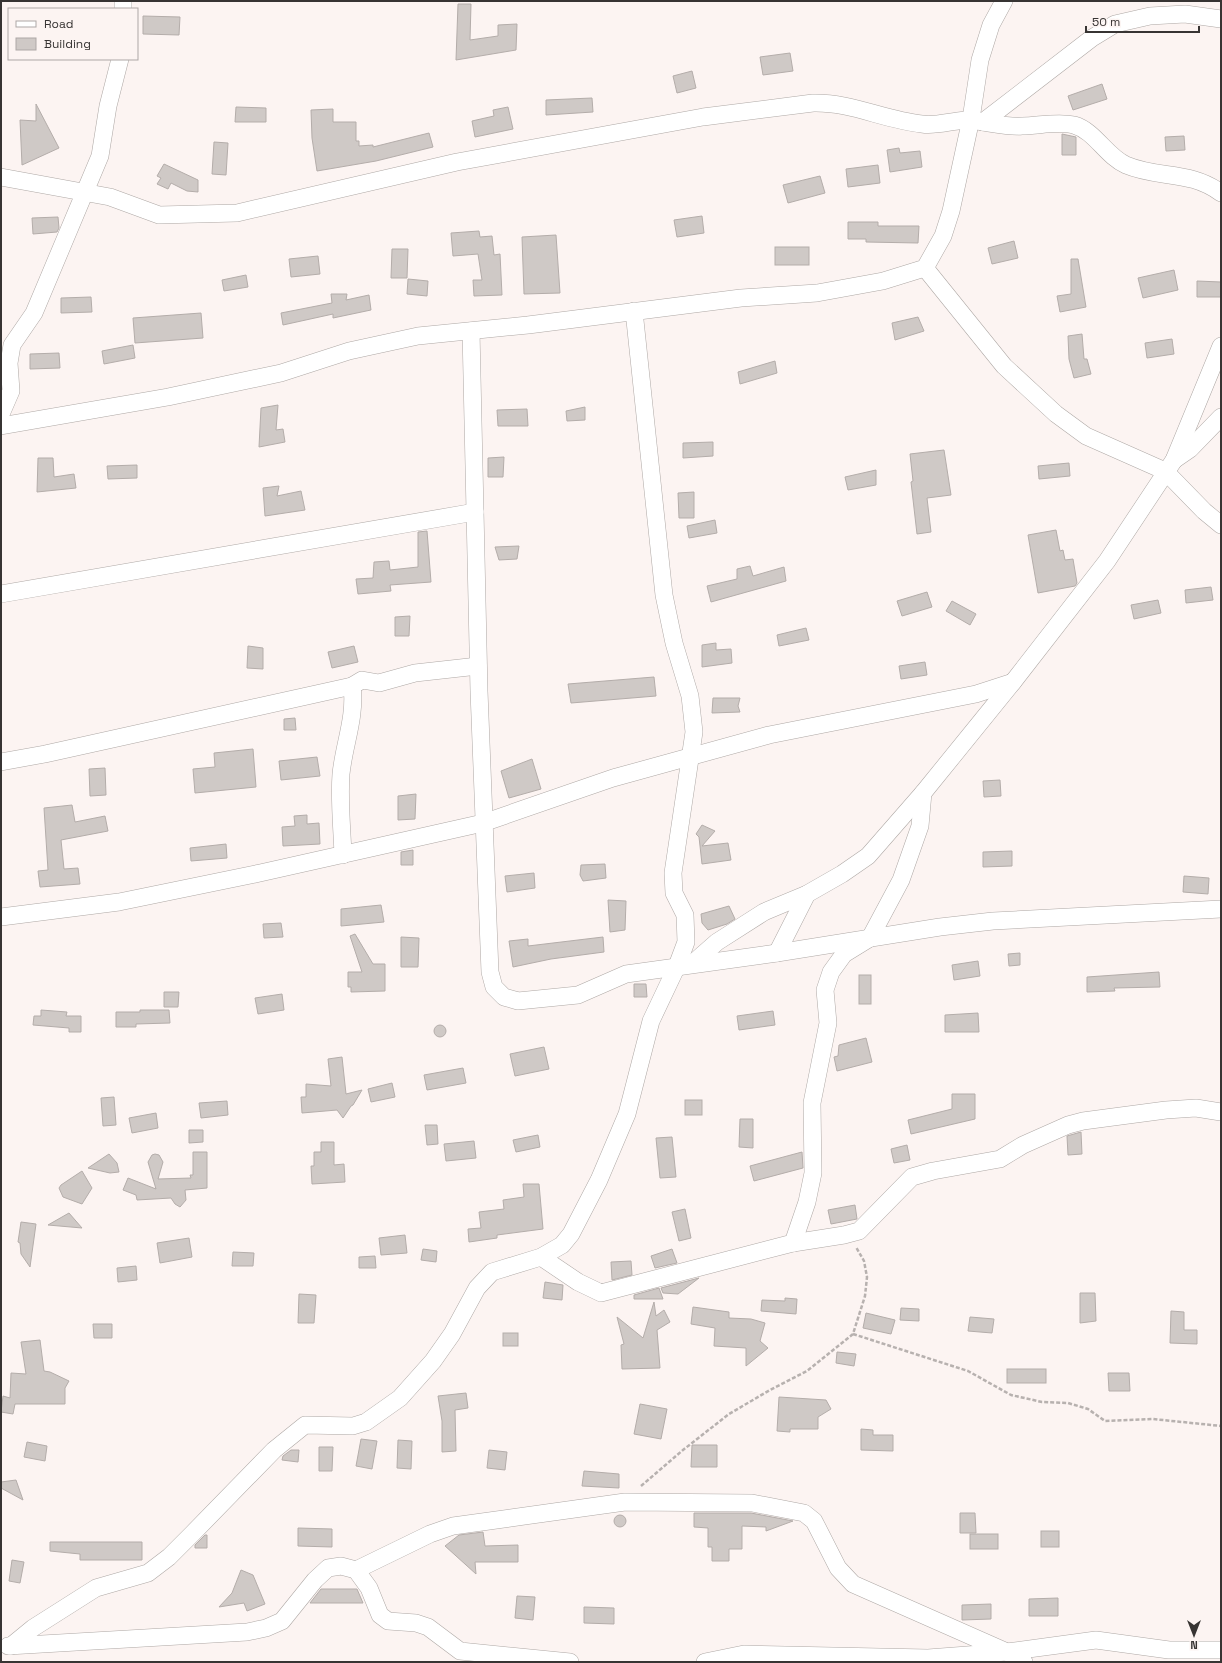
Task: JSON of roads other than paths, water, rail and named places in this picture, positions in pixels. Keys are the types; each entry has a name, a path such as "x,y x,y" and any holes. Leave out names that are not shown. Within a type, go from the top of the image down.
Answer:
{"street":[{"path":"1,426 34,419 168,397 281,373 349,351 418,336 471,331 741,298 817,293 883,281 925,268 943,236 952,211 977,120 980,60 990,25 1004,1"},
{"path":"977,120 1092,38 1115,24 1150,16 1185,14 1221,19"},
{"path":"1,414 10,391 9,363 12,345 34,313 100,156 108,106 120,60"},
{"path":"1,177 86,191 110,197 159,215 237,213 457,162 703,117 813,103 831,103 923,125 977,120 1021,126 1044,124 1074,125 1087,132 1102,147 1124,164 1141,171 1193,178 1212,186 1221,193"},
{"path":"925,268 1004,366 1056,414 1086,436 1170,466 1204,511 1221,525"},
{"path":"634,311 664,595 674,643 690,696 694,732 692,755 673,873 674,893 685,915 686,942 684,965"},
{"path":"471,331 478,666 490,972 494,987 504,997 518,1002 578,995 626,974 776,953 940,927 993,921 1221,909"},
{"path":"6,1646 96,1588 148,1573 169,1557 274,1450 305,1425 353,1426 366,1422 400,1398 433,1361 452,1334 476,1288 492,1272 541,1257 562,1244 571,1234 599,1180 627,1114 650,1021 684,965 764,912 807,894 842,874 868,856 923,794 1013,682 1107,561 1170,466 1221,346"},
{"path":"1170,466 1190,449 1221,417"},
{"path":"1,594 474,512"},
{"path":"1,762 45,754 352,686 362,680 379,683 415,673 478,666"},
{"path":"1,917 119,902 343,855 483,823 613,778 692,755 769,735 976,694 1013,682"},
{"path":"343,855 341,775 346,745 351,727 353,696 352,686"},
{"path":"793,1243 807,1202 813,1173 812,1103 828,1023 825,990 831,972 844,954 870,938 900,880 920,826 923,794"},
{"path":"776,953 807,894"},
{"path":"541,1257 578,1282 601,1293 793,1243 844,1235 858,1231 912,1177 933,1171 1000,1159 1023,1145 1068,1125 1084,1121 1166,1110 1196,1108 1221,1112"},
{"path":"356,1570 430,1534 453,1526 625,1502 752,1503 804,1512 814,1521 838,1568 853,1584 1007,1652 1024,1662"},
{"path":"6,1646 247,1632 260,1629 282,1621 315,1580 328,1568 341,1566 356,1570 369,1588 380,1615 388,1621 416,1623 428,1627 460,1651 570,1662"},
{"path":"705,1662 744,1654 839,1659 928,1658 1007,1652 1096,1640 1169,1650 1221,1650"}]}
